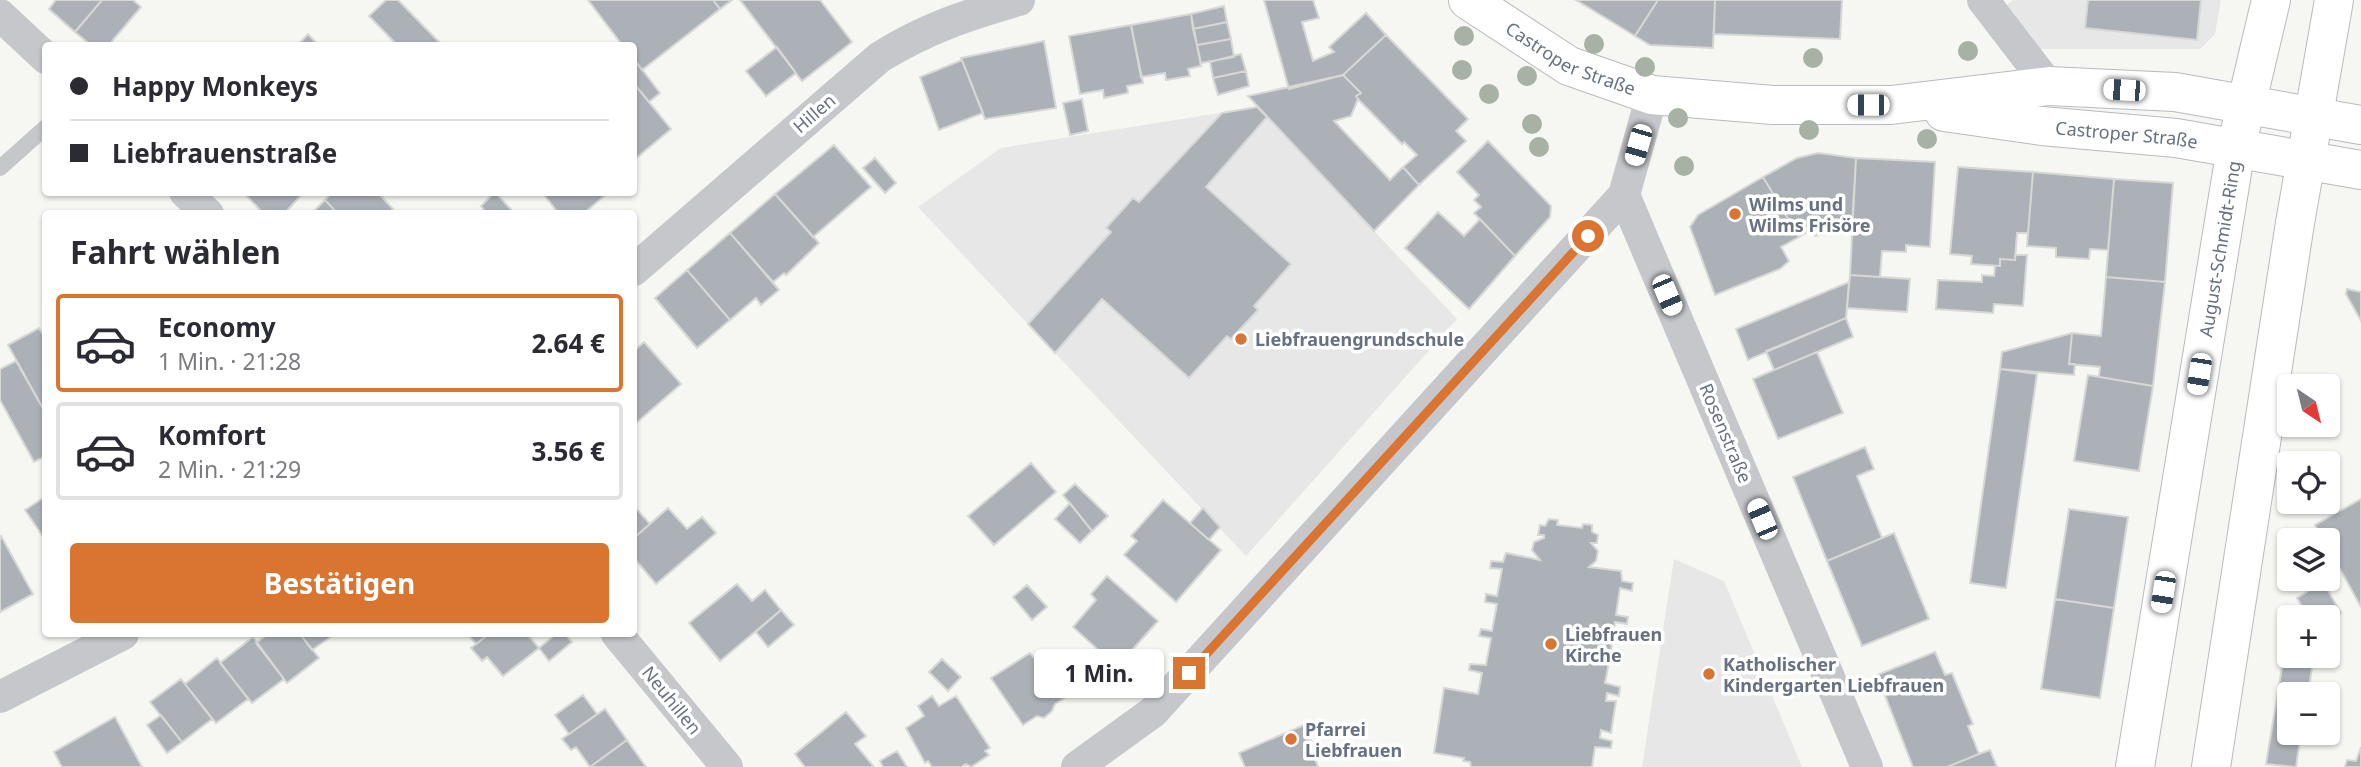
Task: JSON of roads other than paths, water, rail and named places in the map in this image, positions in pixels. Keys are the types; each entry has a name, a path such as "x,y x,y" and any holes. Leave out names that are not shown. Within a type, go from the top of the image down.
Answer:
{"main road":[{"name":"Castroper Straße","path":"1468,0 1569,66 1652,95 1773,105 1891,105 2049,86 2175,92 2361,125"},
{"name":"August-Schmidt-Ring","path":"2135,767 2236,148 2271,0"},
{"path":"2211,767 2295,223 2308,162 2334,0"},
{"name":"Castroper Straße","path":"1891,105 2042,126 2176,138 2361,170"}],"street":[{"name":"Hillen","path":"637,267 880,57 920,32 1019,0"},
{"path":"1983,0 2049,86"},
{"path":"0,15 42,54"},
{"path":"1077,767 1153,712 1624,195 1652,95"},
{"name":"Rosenstraße","path":"1624,195 1867,767"},
{"path":"189,196 204,210"},
{"path":"0,697 117,637"},
{"name":"Neuhillen","path":"619,637 727,767"}],"lane":[{"path":"0,167 42,130"}],"place":[{"name":"Wilms und Wilms Frisöre","path":"1735,214"},
{"name":"Liebfrauengrundschule","path":"1241,339"},
{"name":"Liebfrauen Kirche","path":"1551,644"},
{"name":"Katholischer Kindergarten Liebfrauen","path":"1709,674"},
{"name":"Pfarrei Liebfrauen","path":"1291,739"}]}
